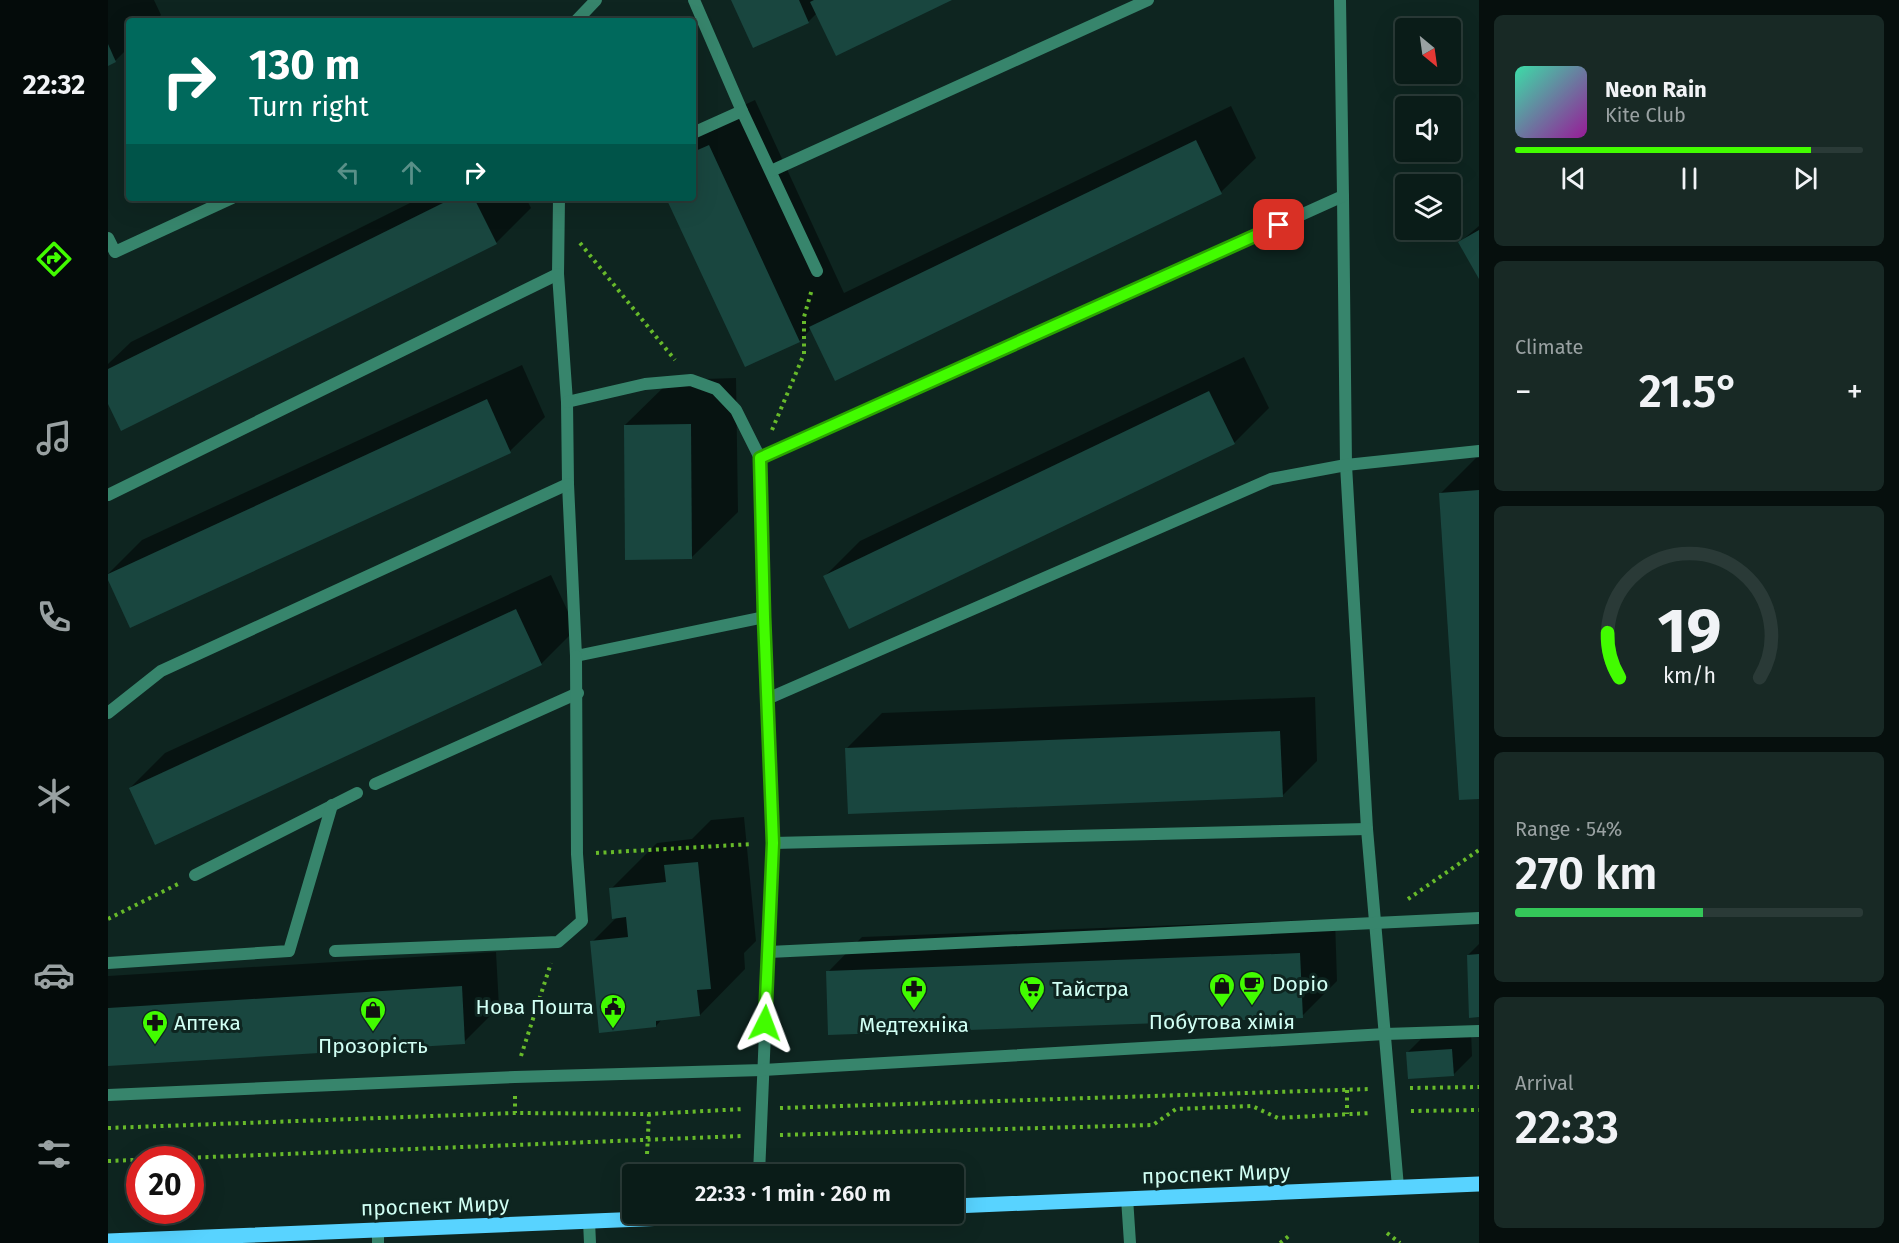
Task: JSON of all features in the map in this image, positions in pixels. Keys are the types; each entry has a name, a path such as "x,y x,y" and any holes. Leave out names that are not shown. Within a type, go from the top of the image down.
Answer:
{"main road":[{"name":"проспект Миру","path":"964,1206 1479,1184"},
{"name":"проспект Миру","path":"108,1241 378,1236 622,1220"}],"lane":[{"path":"579,18 596,0"},
{"path":"694,0 741,111 817,271"},
{"path":"771,171 1148,0"},
{"path":"1340,0 1346,465 1368,829 1398,1187"},
{"path":"696,132 741,111"},
{"path":"760,458 1343,196"},
{"path":"108,238 111,254 226,201"},
{"path":"335,951 558,942 582,921 577,854 578,693 568,484 567,402 558,274 559,201"},
{"path":"108,495 558,274"},
{"path":"567,402 645,384 691,380 716,389 736,410 760,458 773,843 759,1164"},
{"path":"767,699 1271,479 1346,465 1479,451"},
{"path":"108,713 161,671 568,484"},
{"path":"576,656 764,617"},
{"path":"375,784 578,693"},
{"path":"195,875 357,793"},
{"path":"108,963 289,951 332,805"},
{"path":"773,843 1368,829"},
{"path":"769,952 1375,921 1479,918"},
{"path":"108,1095 515,1077 763,1070 1479,1030"},
{"path":"1126,1198 1130,1243"},
{"path":"589,1221 590,1243"}],"path":[{"path":"559,218 691,380"},
{"path":"760,458 804,354 804,317 817,271"},
{"path":"577,854 773,843"},
{"path":"1375,921 1479,850"},
{"path":"108,919 195,875"},
{"path":"515,1113 515,1077 558,942"},
{"path":"108,1128 515,1113 649,1114 761,1108 1347,1090 1347,1114"},
{"path":"108,1161 760,1135 1153,1125 1176,1109 1252,1106 1278,1118 1479,1110"},
{"path":"647,1154 649,1114"},
{"path":"1387,1233 1400,1243"},
{"path":"1280,1243 1290,1235"}],"building":[{"path":"731,0 799,0 809,23 753,48"},
{"path":"814,0 952,0 836,56 810,2"},
{"path":"108,44 116,62 108,66"},
{"path":"1196,140 1222,194 835,381 809,327"},
{"path":"709,145 800,342 745,367 667,201 696,201 696,151"},
{"path":"447,201 476,201 497,244 121,431 108,404 108,369"},
{"path":"1479,230 1479,279 1458,242"},
{"path":"1209,391 1235,444 849,629 823,576"},
{"path":"487,399 511,453 130,628 108,580 108,574"},
{"path":"691,424 692,559 625,560 624,425"},
{"path":"1479,490 1479,799 1459,800 1439,493"},
{"path":"516,609 542,665 155,845 129,788"},
{"path":"1280,731 1283,797 848,814 845,748"},
{"path":"698,862 711,989 697,990 700,1016 656,1021 656,1027 599,1033 590,941 628,937 626,917 612,919 609,888 666,882 664,865"},
{"path":"1300,953 1303,1018 828,1035 826,971"},
{"path":"1479,954 1479,1017 1469,1018 1467,955"},
{"path":"462,986 465,1044 108,1066 108,1008"},
{"path":"1452,1049 1454,1076 1408,1079 1406,1052"}],"place":[{"name":"Dopio","path":"1252,1007"},
{"name":"Побутова хімія","path":"1222,1009"},
{"name":"Медтехніка","path":"914,1012"},
{"name":"Тайстра","path":"1032,1012"},
{"name":"Нова Пошта","path":"613,1030"},
{"name":"Прозорість","path":"373,1033"},
{"name":"Аптека","path":"155,1046"}],"route":[{"path":"765,1023 773,843 760,458 1279,225"}]}
